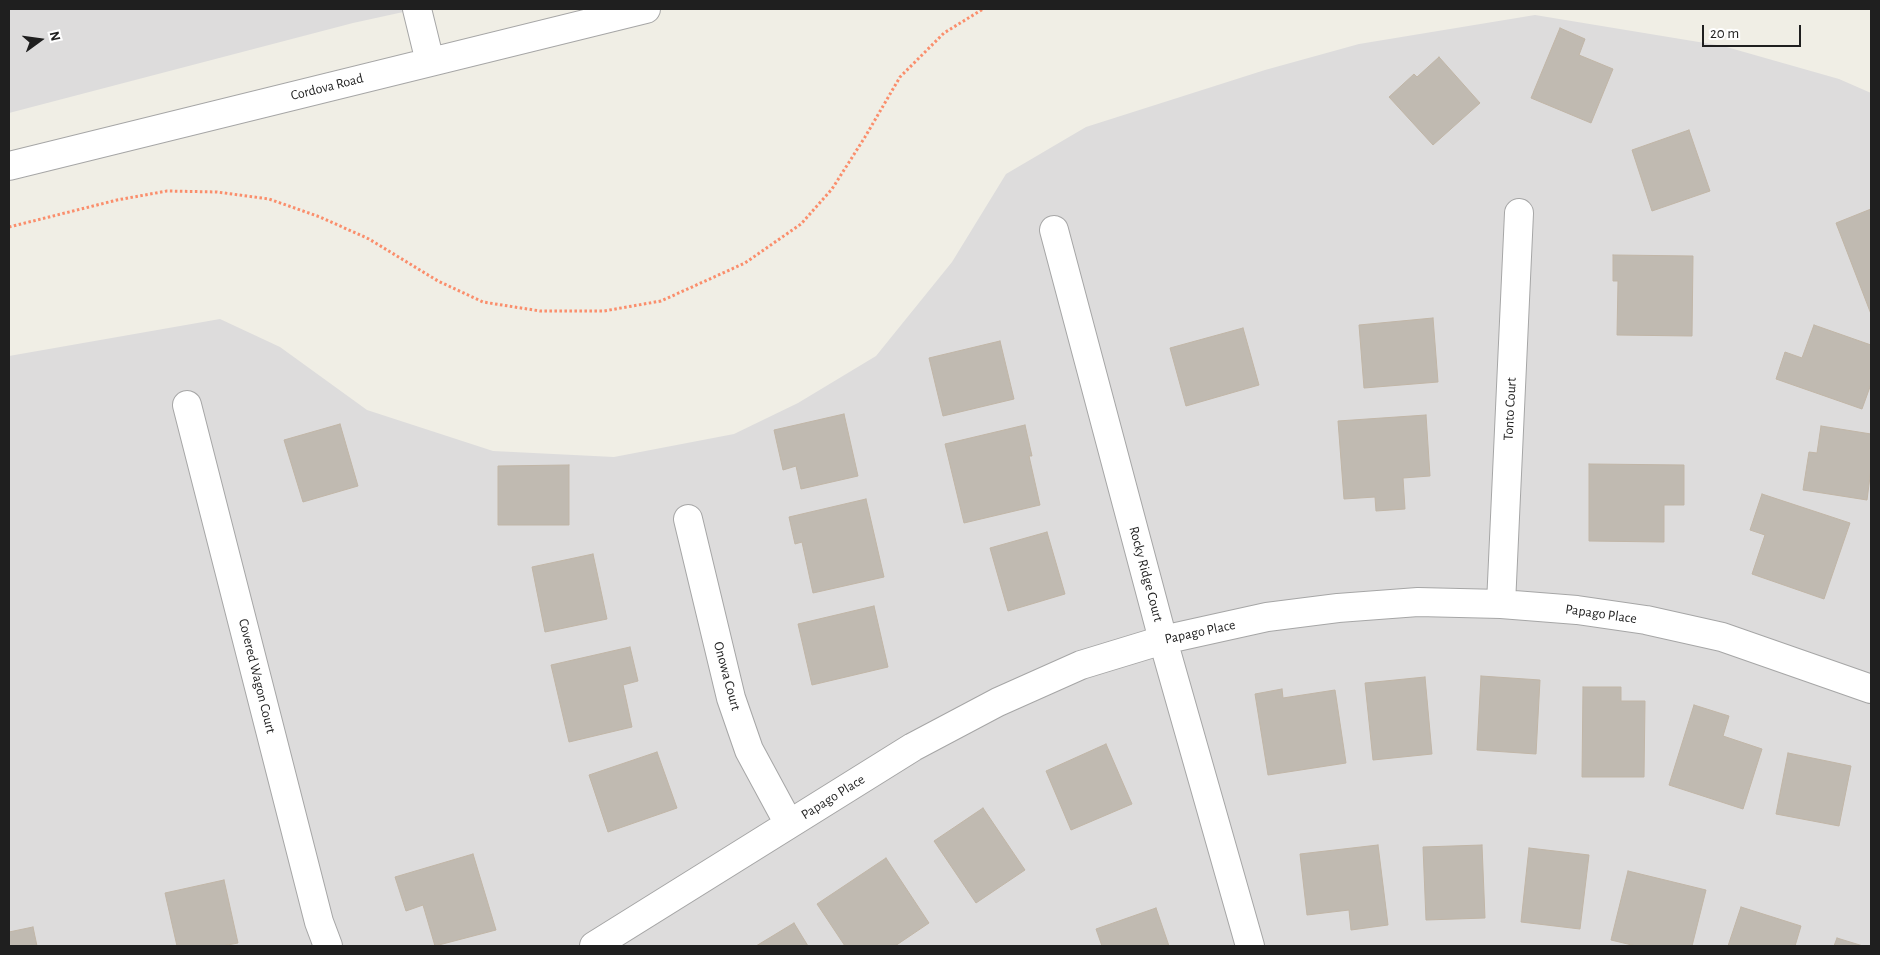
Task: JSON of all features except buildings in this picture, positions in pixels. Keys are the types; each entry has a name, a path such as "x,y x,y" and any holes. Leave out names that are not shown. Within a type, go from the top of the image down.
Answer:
{"street":[{"path":"417,9 430,62"},
{"name":"Cordova Road","path":"9,166 646,9"},
{"name":"Tonto Court","path":"1500,604 1519,213"},
{"name":"Rocky Ridge Court","path":"1054,230 1163,640 1250,946"},
{"name":"Covered Wagon Court","path":"188,405 317,912 328,946"},
{"name":"Onowa Court","path":"688,519 731,698 749,750 789,824"},
{"name":"Papago Place","path":"594,946 624,938 789,824 913,747 998,702 1081,665 1163,640 1267,617 1338,608 1418,602 1500,604 1577,610 1646,620 1722,636 1871,688"}],"path":[{"path":"9,227 117,200 167,191 217,192 269,199 320,218 369,240 438,280 483,302 540,311 604,311 661,301 745,263 801,224 832,189 866,137 900,77 944,33 983,9"}],"shaded area":[{"path":"9,9 417,9 353,23 9,113"},
{"path":"1535,15 1723,46 1839,79 1871,93 1871,946 9,946 9,356 220,319 280,347 367,410 493,451 614,457 734,434 798,403 876,356 952,262 1006,174 1086,127 1265,70 1359,44"}]}
